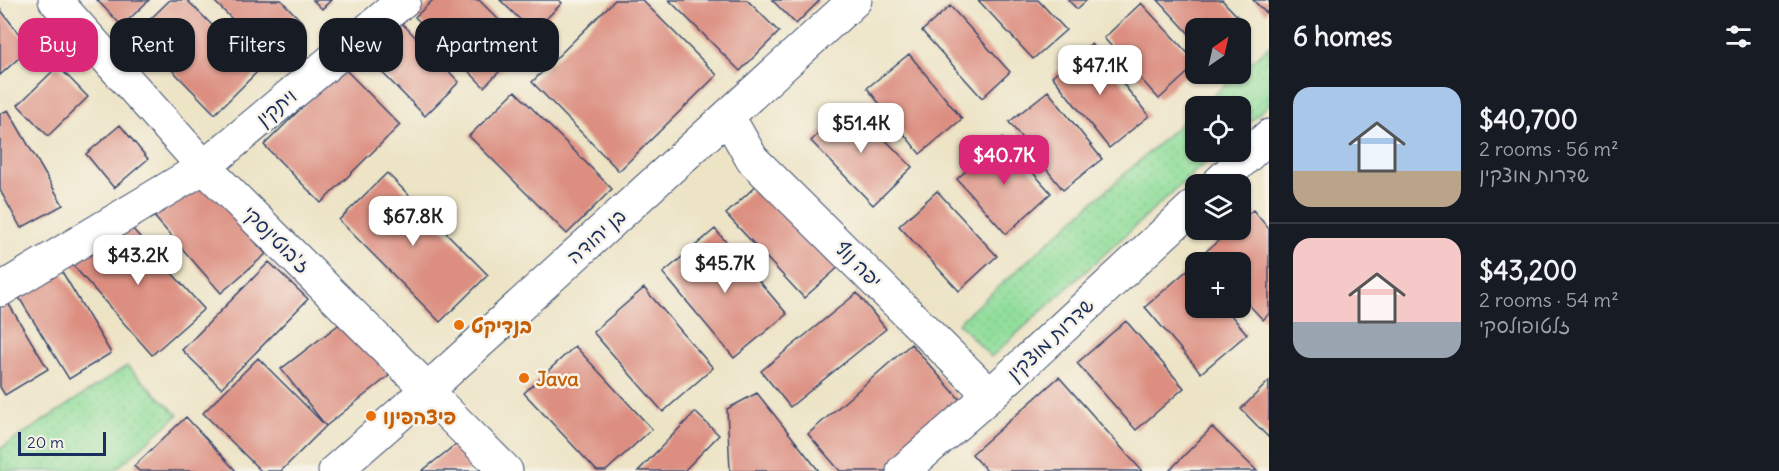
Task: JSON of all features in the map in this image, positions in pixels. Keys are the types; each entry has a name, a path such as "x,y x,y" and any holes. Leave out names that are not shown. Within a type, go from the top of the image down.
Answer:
{"street":[{"name":"ז'בוטינסקי","path":"56,0 204,167 506,471"},
{"name":"ויתקין","path":"0,290 204,167 404,0"},
{"name":"בן יהודה","path":"360,471 432,396 855,0"},
{"name":"בן יהודה","path":"335,471 432,396 735,129 877,0"},
{"name":"יפה נוף","path":"735,129 752,159 990,395"},
{"path":"1228,174 1269,136"},
{"name":"שדרות מוצקין","path":"903,471 990,395 1185,214"}],"green space":[{"path":"1269,46 1269,104 1251,121 1251,96 1213,96 1226,84 1251,84 1251,62"},
{"path":"1185,120 1185,162 1206,162 1193,174 1185,174 1185,181 991,357 958,323"},
{"path":"127,366 178,415 114,471 0,471 0,449"}],"building":[{"path":"97,0 149,0 130,18 114,18"},
{"path":"170,0 187,0 207,20 207,72 257,72 215,114 174,72 195,72 195,18 151,18"},
{"path":"213,0 281,0 298,18 231,18"},
{"path":"313,0 331,0 322,9"},
{"path":"433,0 479,0 497,18 416,18"},
{"path":"500,0 559,0 562,3 547,18 519,18"},
{"path":"615,0 642,0 717,75 619,171 532,82 542,72 559,72 559,55"},
{"path":"669,0 747,0 779,32 740,71"},
{"path":"772,0 820,0 796,24"},
{"path":"978,0 1038,0 1066,30 1033,59"},
{"path":"1068,0 1087,0 1077,9"},
{"path":"1158,0 1222,0 1239,18 1185,18 1185,29"},
{"path":"1253,0 1269,0 1269,9 1266,13"},
{"path":"1141,3 1185,50 1185,75 1159,99 1104,38"},
{"path":"950,6 1010,72 982,98 922,31"},
{"path":"0,9 18,32 18,59 0,75"},
{"path":"403,24 415,37 415,72 449,72 459,82 425,116 382,72 403,72"},
{"path":"1091,44 1149,116 1109,148 1052,76"},
{"path":"909,54 962,119 920,154 867,88"},
{"path":"52,72 64,72 88,97 48,136 18,105"},
{"path":"338,72 348,72 400,125 321,203 264,145"},
{"path":"469,72 499,72 484,87"},
{"path":"515,91 612,189 567,234 469,136"},
{"path":"1048,91 1102,159 1063,190 1009,122"},
{"path":"849,103 912,167 873,205 811,141"},
{"path":"8,110 63,205 21,228 0,190 0,114"},
{"path":"120,125 148,159 114,188 86,154"},
{"path":"1002,138 1051,193 1006,234 957,179"},
{"path":"387,173 488,275 440,322 339,220"},
{"path":"197,175 266,254 221,293 152,214"},
{"path":"763,179 842,264 804,298 726,214"},
{"path":"937,191 997,256 959,291 899,226"},
{"path":"1253,210 1269,229 1269,314 1263,320 1251,307 1251,252 1205,252 1219,240 1251,240 1251,212"},
{"path":"123,218 204,309 152,355 71,263"},
{"path":"715,229 787,314 734,358 663,273"},
{"path":"269,262 308,299 221,388 182,350"},
{"path":"58,265 111,353 69,379 15,291"},
{"path":"1185,272 1185,318 1233,318 1247,334 1201,373 1145,307"},
{"path":"644,288 713,368 663,412 593,332"},
{"path":"2,293 48,369 5,395 0,387 0,294"},
{"path":"857,293 886,329 790,407 761,371"},
{"path":"346,319 390,375 326,426 281,369"},
{"path":"1126,321 1184,388 1136,430 1077,363"},
{"path":"911,344 963,403 885,471 840,471 808,434"},
{"path":"575,346 652,429 606,471 597,471 524,393"},
{"path":"258,358 326,426 281,471 261,471 203,413"},
{"path":"1059,377 1142,471 987,471 972,454"},
{"path":"1269,381 1269,438 1241,409"},
{"path":"757,393 819,471 730,471 727,409"},
{"path":"695,412 719,435 684,471 638,471"},
{"path":"186,417 236,471 139,471 134,466"},
{"path":"1212,427 1257,471 1169,471"},
{"path":"465,437 492,471 422,471"}],"place":[{"name":"בנדיקט","path":"459,325"},
{"name":"Java","path":"524,378"},
{"name":"פיצהפינו","path":"371,416"}]}
